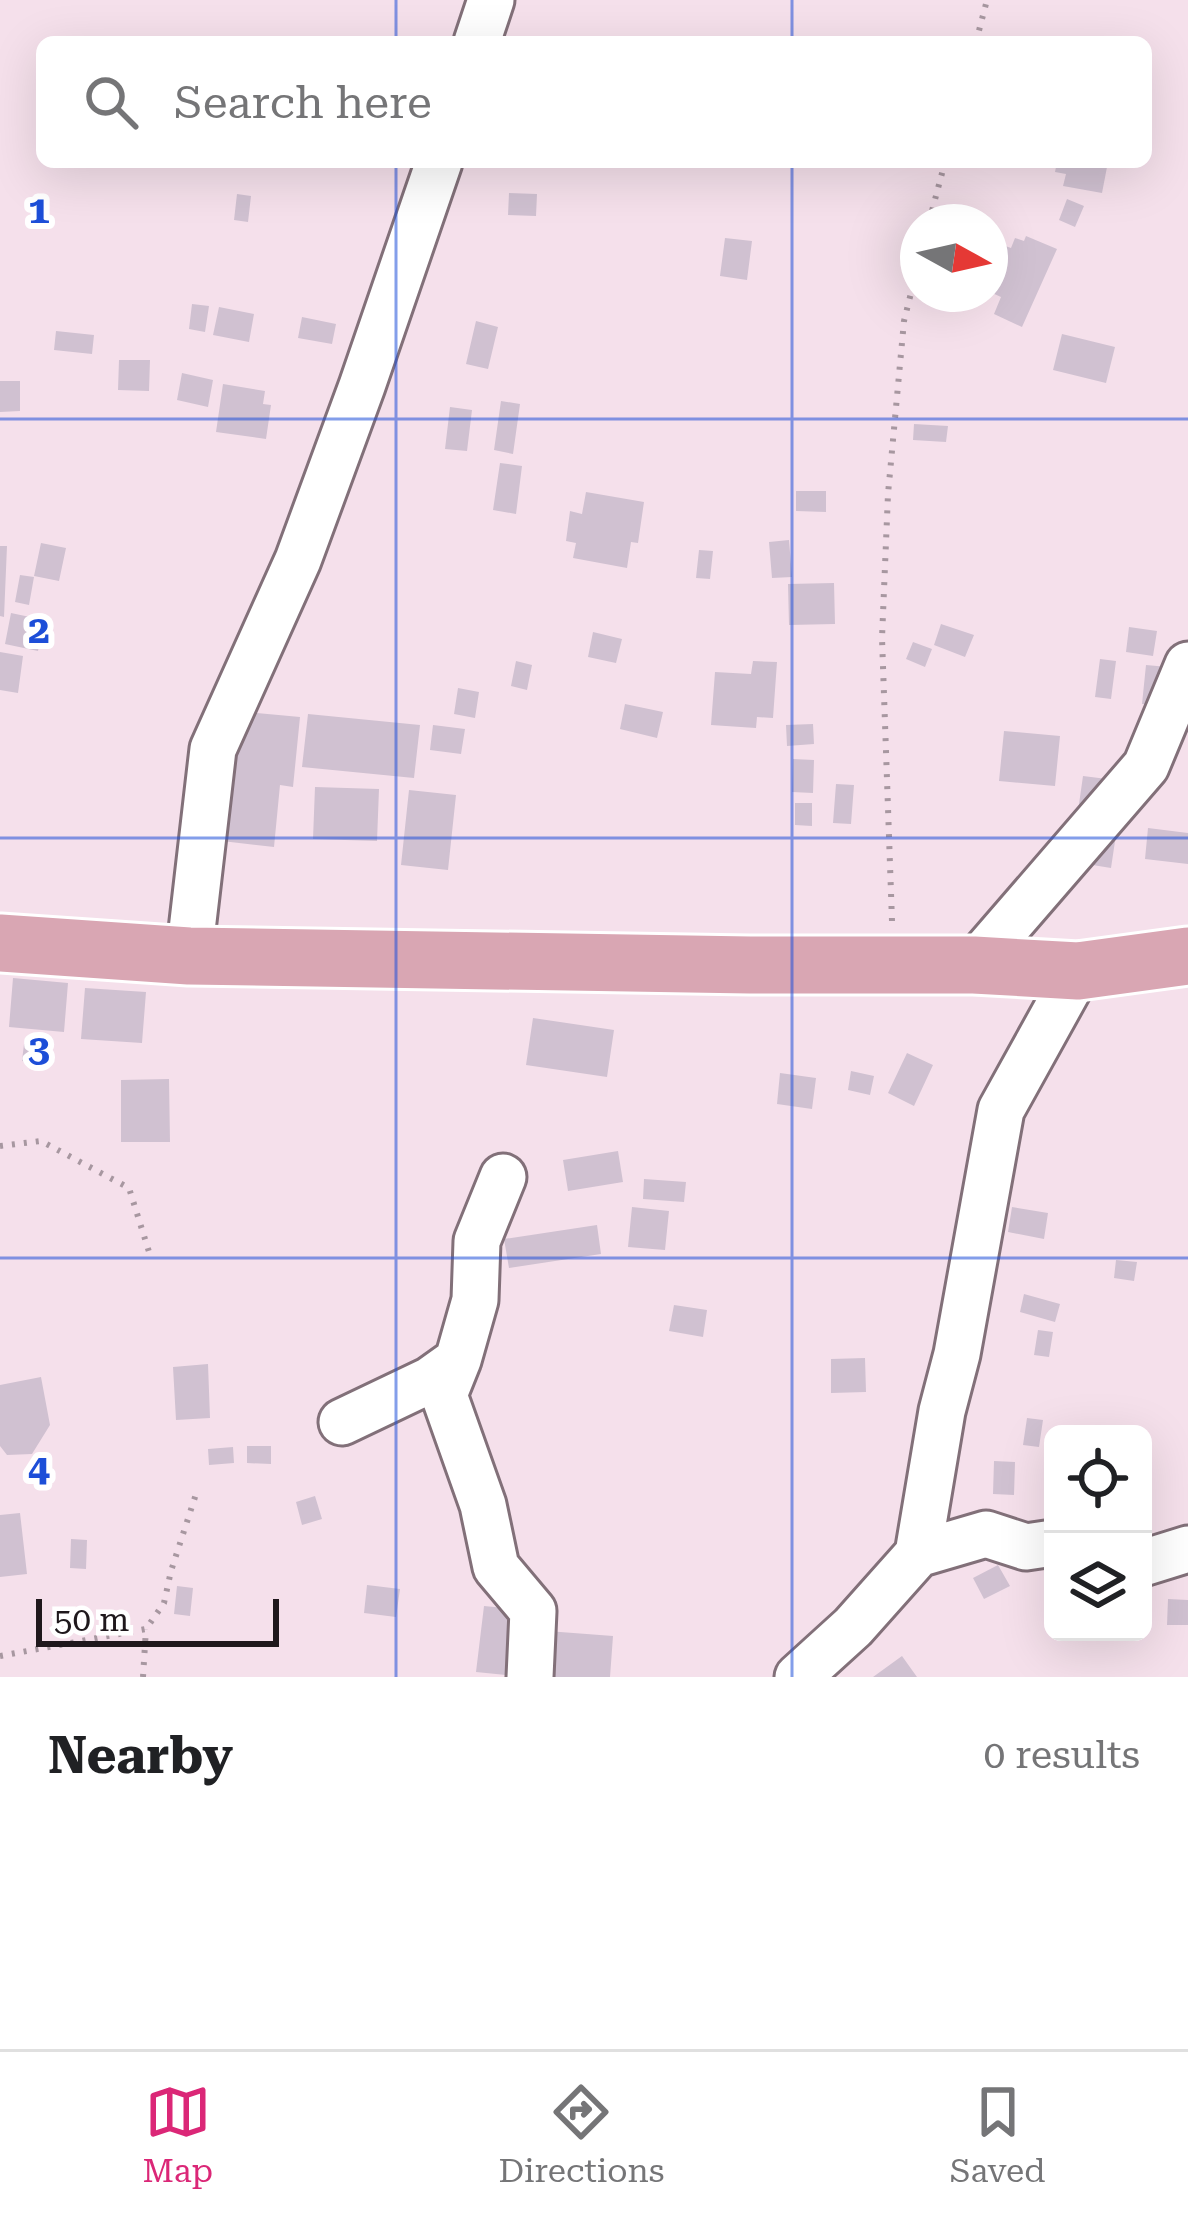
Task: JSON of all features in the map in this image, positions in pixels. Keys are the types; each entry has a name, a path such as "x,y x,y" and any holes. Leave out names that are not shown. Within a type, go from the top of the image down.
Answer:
{"main road":[{"path":"0,943 189,956 974,965 1078,971 1188,956"}],"street":[{"path":"479,36 491,0"},
{"path":"189,956 213,749 298,560 437,168"},
{"path":"974,965 1146,766 1188,664"},
{"path":"798,1677 853,1628 918,1554 1001,1110 1078,971"},
{"path":"503,1177 477,1241 475,1300 444,1395 483,1505 496,1567 532,1611 530,1677"},
{"path":"342,1421 430,1380 458,1360"},
{"path":"918,1554 986,1534 1026,1547 1044,1544"},
{"path":"1152,1560 1188,1549"}],"path":[{"path":"978,36 987,0"},
{"path":"934,204 943,168"},
{"path":"893,967 882,638 888,494 906,312"},
{"path":"0,1146 40,1141 129,1188 150,1255"},
{"path":"143,1677 146,1629 164,1603 197,1492"},
{"path":"0,1656 146,1629"}],"building":[{"path":"1056,168 1107,168 1102,193 1063,186 1066,174 1055,172"},
{"path":"509,193 537,194 536,216 508,215"},
{"path":"237,194 251,196 248,222 234,220"},
{"path":"1067,199 1084,206 1075,227 1059,220"},
{"path":"1026,236 1057,249 1022,327 994,314 1008,312 1008,247 1015,238 1024,241"},
{"path":"725,238 752,241 747,280 720,276"},
{"path":"192,304 209,306 205,332 189,329"},
{"path":"219,307 254,314 249,342 213,335"},
{"path":"302,317 336,324 332,344 298,338"},
{"path":"476,321 498,327 488,369 466,364"},
{"path":"56,331 94,335 92,354 54,350"},
{"path":"1062,334 1115,347 1106,383 1053,370"},
{"path":"119,360 150,360 149,391 118,390"},
{"path":"182,373 213,380 208,407 177,400"},
{"path":"0,381 20,381 20,411 0,412"},
{"path":"223,384 265,391 263,404 271,405 266,439 216,432"},
{"path":"501,401 520,404 513,454 494,450"},
{"path":"450,407 472,410 467,451 445,449"},
{"path":"914,424 948,426 946,442 913,440"},
{"path":"500,463 522,466 516,514 493,510"},
{"path":"796,491 826,491 826,512 796,511"},
{"path":"586,492 644,502 638,543 631,542 627,568 573,558 576,543 566,541 570,511 582,514"},
{"path":"789,540 792,577 772,578 769,542"},
{"path":"41,543 66,548 59,581 34,576"},
{"path":"0,546 7,546 4,617 0,616"},
{"path":"699,550 713,551 710,579 696,578"},
{"path":"20,575 34,577 29,605 15,602"},
{"path":"834,583 835,624 789,625 788,584"},
{"path":"11,613 44,620 38,651 5,644"},
{"path":"941,624 974,635 965,657 934,645"},
{"path":"1129,627 1157,631 1153,656 1126,652"},
{"path":"593,632 622,639 616,663 588,657"},
{"path":"913,642 932,649 925,667 906,659"},
{"path":"0,652 23,656 18,693 0,690"},
{"path":"1100,659 1116,661 1111,699 1095,697"},
{"path":"516,661 532,665 527,690 511,686"},
{"path":"753,661 777,662 773,718 757,717 756,728 711,725 715,672 751,674"},
{"path":"1146,665 1168,667 1164,706 1142,704"},
{"path":"458,688 479,692 475,718 454,714"},
{"path":"625,704 663,712 657,738 620,729"},
{"path":"235,711 300,717 293,787 280,785 274,847 222,841"},
{"path":"308,714 420,725 414,778 302,767"},
{"path":"813,724 814,744 787,746 786,725"},
{"path":"433,725 465,729 461,754 430,750"},
{"path":"1004,731 1060,736 1055,786 999,781"},
{"path":"793,759 814,760 813,793 792,792"},
{"path":"1083,776 1107,779 1077,818"},
{"path":"836,784 854,785 851,824 833,823"},
{"path":"315,787 379,789 377,841 313,839"},
{"path":"409,790 456,795 448,870 401,865"},
{"path":"795,803 812,803 812,826 795,825"},
{"path":"1117,828 1111,868 1074,862"},
{"path":"1148,828 1188,833 1188,864 1145,859"},
{"path":"13,978 68,983 64,1032 9,1027"},
{"path":"85,988 146,992 142,1043 81,1039"},
{"path":"533,1018 614,1030 607,1077 526,1065"},
{"path":"24,1044 50,1047 48,1065 22,1061"},
{"path":"907,1053 933,1065 914,1106 888,1093"},
{"path":"851,1071 874,1076 870,1095 848,1090"},
{"path":"780,1073 816,1078 812,1109 777,1104"},
{"path":"169,1079 170,1142 121,1142 121,1080"},
{"path":"618,1151 623,1182 568,1191 563,1160"},
{"path":"644,1179 686,1182 684,1202 643,1199"},
{"path":"632,1207 669,1211 665,1250 628,1247"},
{"path":"1012,1207 1048,1213 1044,1239 1008,1232"},
{"path":"597,1225 601,1254 509,1268 504,1239"},
{"path":"1116,1260 1137,1262 1134,1281 1114,1278"},
{"path":"1024,1294 1060,1304 1055,1322 1020,1312"},
{"path":"674,1305 707,1310 703,1337 669,1331"},
{"path":"1038,1330 1053,1332 1049,1357 1034,1355"},
{"path":"865,1358 866,1392 831,1393 831,1359"},
{"path":"208,1364 210,1418 176,1420 173,1367"},
{"path":"41,1377 50,1425 32,1454 7,1455 0,1446 0,1385"},
{"path":"1027,1418 1043,1420 1039,1447 1023,1445"},
{"path":"247,1446 271,1446 271,1464 247,1463"},
{"path":"233,1447 234,1463 209,1465 208,1449"},
{"path":"994,1461 1015,1462 1014,1495 993,1494"},
{"path":"315,1496 322,1519 302,1525 296,1502"},
{"path":"20,1513 27,1574 0,1577 0,1515"},
{"path":"71,1539 87,1540 86,1569 70,1568"},
{"path":"998,1565 1010,1586 984,1599 973,1578"},
{"path":"367,1585 400,1589 396,1617 364,1613"},
{"path":"177,1586 193,1588 190,1616 174,1614"},
{"path":"1168,1599 1188,1600 1188,1625 1167,1625"},
{"path":"484,1606 514,1609 506,1675 476,1672"},
{"path":"547,1631 613,1636 610,1677 543,1677"},
{"path":"902,1656 917,1677 873,1677"}]}
